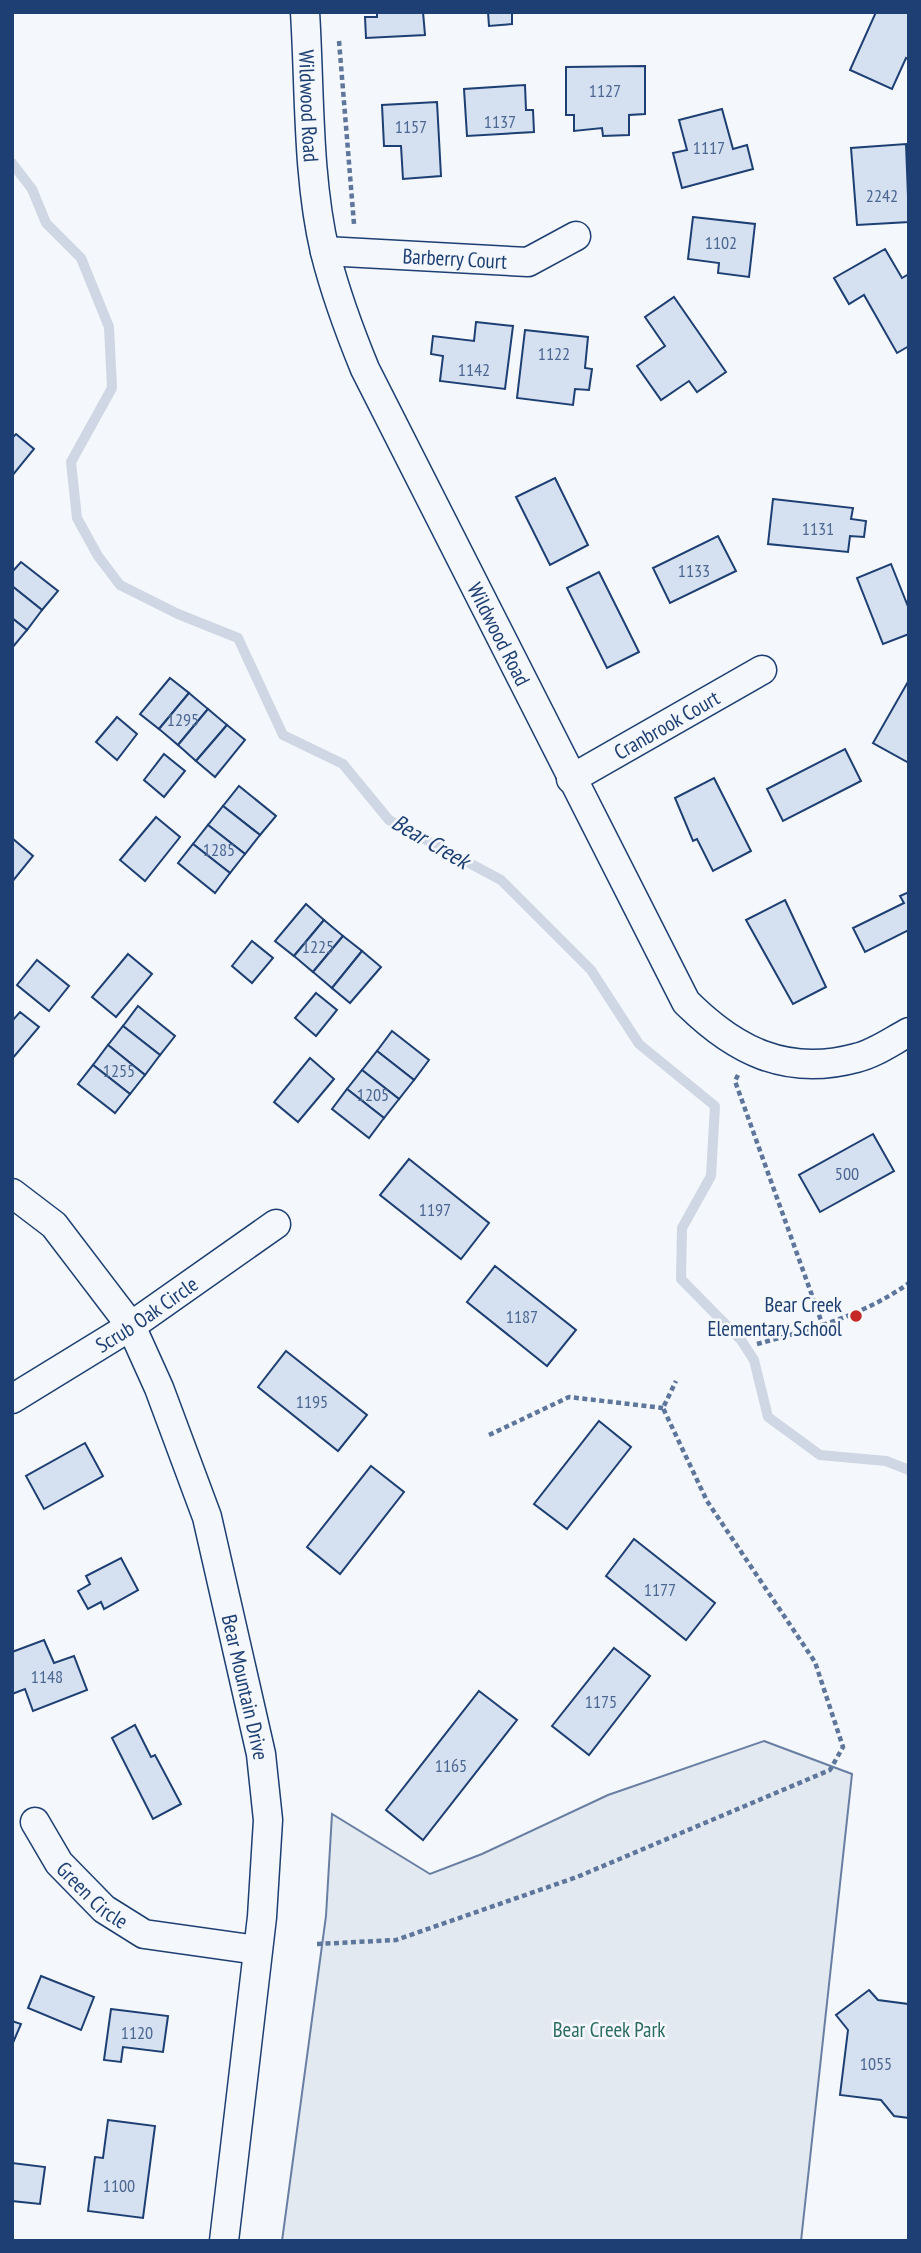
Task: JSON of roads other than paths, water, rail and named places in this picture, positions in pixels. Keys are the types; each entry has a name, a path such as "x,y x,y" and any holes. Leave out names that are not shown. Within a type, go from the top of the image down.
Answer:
{"street":[{"name":"Wildwood Road","path":"305,12 315,187 325,251 341,310 365,369 570,779 686,1002 715,1031 751,1053 776,1060 817,1064 857,1058 909,1032"},
{"name":"Barberry Court","path":"325,251 528,262 576,236"},
{"name":"Cranbrook Court","path":"570,779 762,670"},
{"name":"Bear Mountain Drive","path":"12,1193 54,1225 131,1326 159,1388 206,1517 261,1754 268,1820 262,1917 224,2241"},
{"name":"Scrub Oak Circle","path":"12,1399 131,1326 276,1224"},
{"name":"Green Circle","path":"35,1822 59,1863 95,1899 144,1934 257,1950"}],"waterway":[{"name":"Bear Creek","path":"12,163 32,189 46,223 81,258 109,327 112,388 71,462 77,518 98,556 120,585 178,614 238,638 283,735 343,764 389,820 501,880 591,970 639,1044 715,1106 711,1176 682,1228 681,1279 741,1340 754,1360 768,1417 820,1455 886,1461 909,1470"}],"place":[{"name":"Bear Creek Elementary School","path":"856,1316"}],"park label":[{"name":"Bear Creek Park","path":"609,2029"}]}
